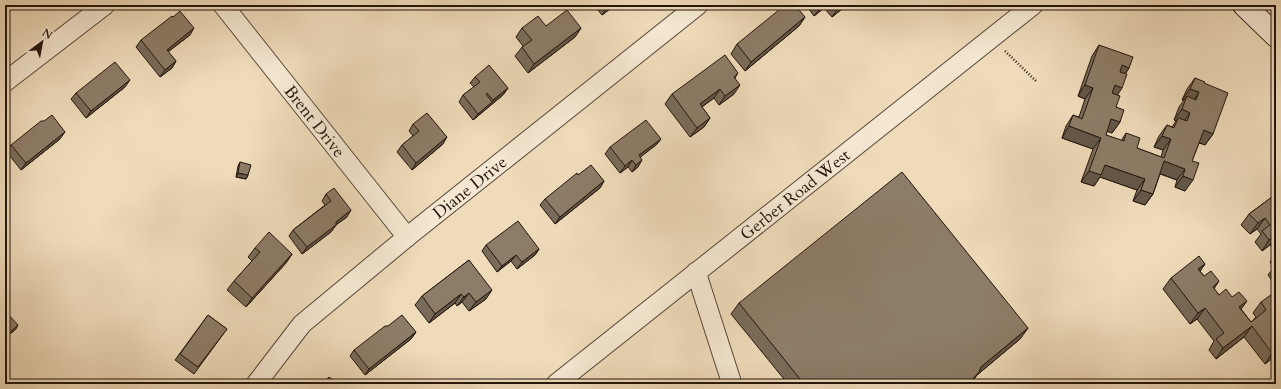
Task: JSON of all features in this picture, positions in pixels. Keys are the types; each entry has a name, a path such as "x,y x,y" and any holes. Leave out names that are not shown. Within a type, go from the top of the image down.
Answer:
{"street":[{"path":"5,82 105,5"},
{"name":"Brent Drive","path":"223,5 407,236"},
{"name":"Diane Drive","path":"256,384 302,324 407,236 698,5"},
{"name":"Gerber Road West","path":"556,384 1033,5"},
{"path":"1244,5 1276,36"},
{"path":"696,272 732,384"}],"path":[{"path":"992,38 1037,82"}],"building":[{"path":"5,5 11,5 5,10"},
{"path":"603,5 611,5 606,9"},
{"path":"785,5 795,5 805,17 751,62 737,44"},
{"path":"567,10 581,28 534,64 522,47 532,40 522,28 538,16 546,26"},
{"path":"180,11 194,28 167,50 176,61 165,70 141,40"},
{"path":"1099,45 1133,57 1129,68 1122,65 1120,72 1127,74 1122,88 1115,85 1112,93 1120,96 1116,107 1124,110 1120,122 1111,119 1106,135 1124,141 1126,133 1140,138 1137,148 1164,158 1171,139 1162,136 1167,125 1174,128 1178,118 1187,121 1190,113 1182,109 1187,96 1196,100 1199,92 1190,89 1195,78 1228,93 1213,134 1204,130 1192,161 1199,163 1193,180 1183,176 1185,169 1164,161 1153,194 1141,190 1145,179 1105,165 1101,175 1089,171 1101,138 1069,126 1073,115 1082,119 1093,88 1085,85"},
{"path":"725,55 738,73 734,77 740,85 725,96 720,89 700,104 710,118 697,128 672,94"},
{"path":"115,62 130,80 91,111 76,93"},
{"path":"489,65 508,88 493,100 487,93 486,94 492,102 478,114 463,95 480,82 475,77"},
{"path":"427,113 447,137 416,163 402,145 419,131 413,124"},
{"path":"52,115 65,132 26,163 11,145 41,121 44,121"},
{"path":"646,120 661,139 639,155 642,160 636,165 632,160 625,166 610,147"},
{"path":"240,162 251,165 248,175 238,173"},
{"path":"591,165 604,181 560,217 545,199 577,173 578,175"},
{"path":"902,172 1028,328 981,367 979,372 967,384 804,384 739,303"},
{"path":"334,188 351,210 336,222 336,225 307,247 293,230 331,201 326,194"},
{"path":"1276,194 1276,235 1269,240 1262,231 1270,225 1265,218 1258,223 1249,214"},
{"path":"518,221 539,249 522,262 516,255 502,266 486,245"},
{"path":"269,232 292,254 252,298 234,281 260,252 255,248"},
{"path":"1199,256 1205,264 1198,269 1204,276 1211,271 1219,281 1213,287 1219,295 1226,289 1232,297 1239,292 1247,301 1239,307 1251,322 1266,310 1261,302 1272,294 1276,300 1276,350 1272,353 1252,326 1223,348 1216,339 1224,333 1205,308 1198,313 1171,278"},
{"path":"469,260 492,290 476,302 469,293 464,297 461,294 435,314 422,296"},
{"path":"7,313 18,325 8,334 5,330 5,314"},
{"path":"208,315 227,329 198,367 180,354"},
{"path":"402,315 416,332 369,369 354,350"},
{"path":"329,377 338,384 323,384"}]}
